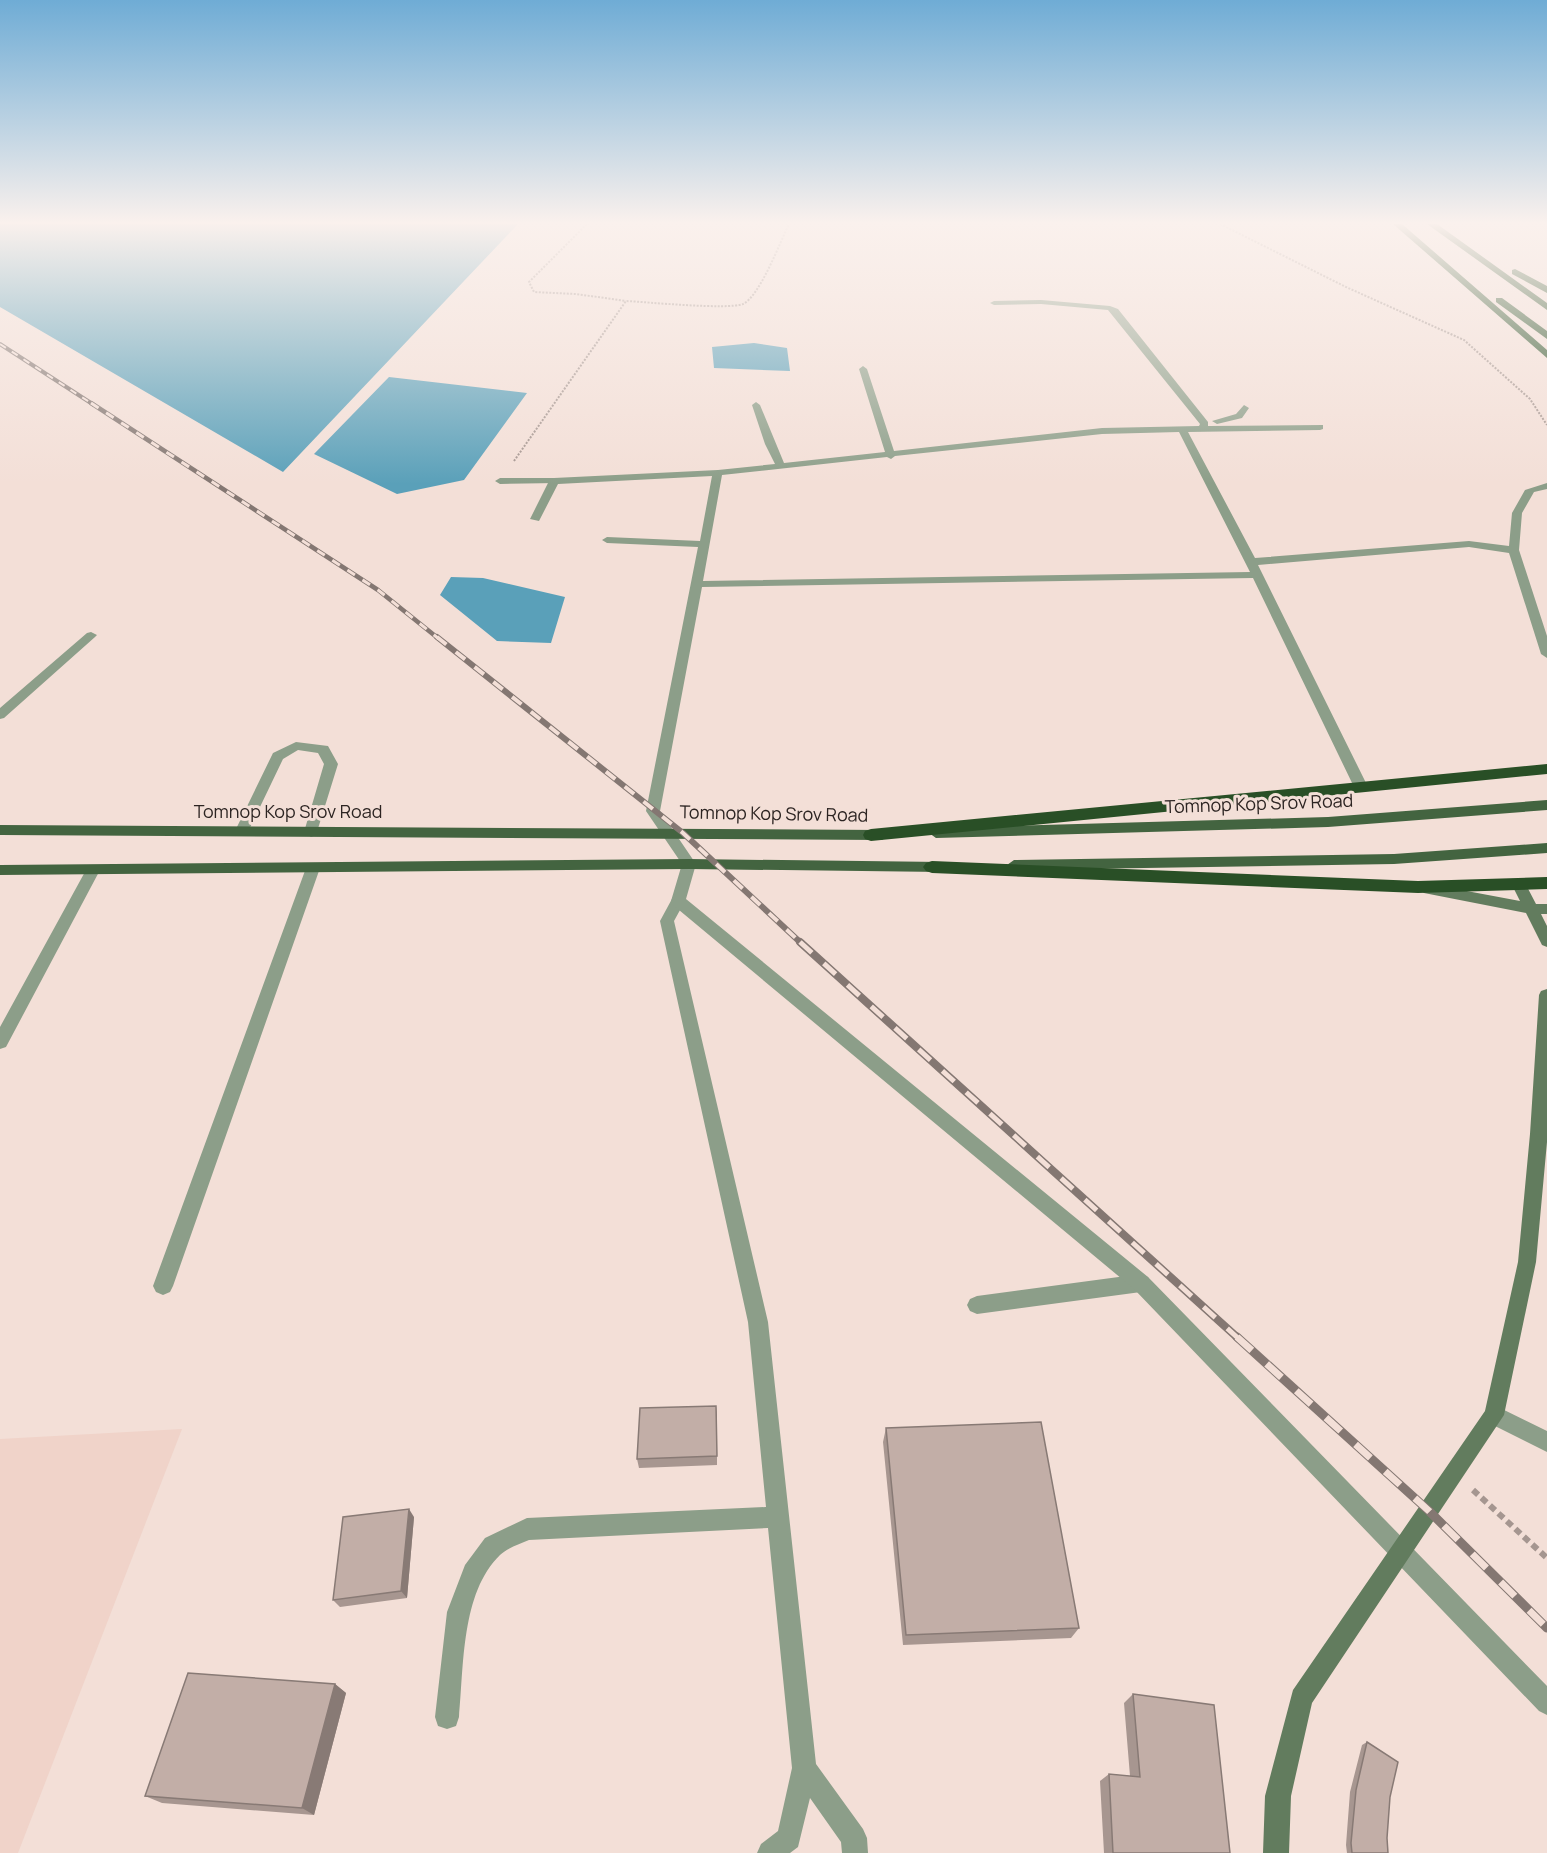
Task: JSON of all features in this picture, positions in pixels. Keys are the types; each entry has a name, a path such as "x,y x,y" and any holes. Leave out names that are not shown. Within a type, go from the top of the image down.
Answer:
{"highway":[{"path":"1497,310 1547,355"},
{"path":"1513,310 1547,336"},
{"path":"871,835 1547,769"},
{"path":"932,867 1418,887 1547,883"}],"main road":[{"name":"Tomnop Kop Srov Road","path":"0,830 871,835 1328,822 1547,805"},
{"path":"0,870 689,864 932,867 1394,859 1547,848"}],"street":[{"path":"1114,310 1204,426"},
{"path":"863,369 891,456"},
{"path":"756,405 771,441 770,448 781,465"},
{"path":"500,481 554,481 718,473 1102,432 1182,429 1204,426 1239,416 1244,408"},
{"path":"1204,426 1320,427"},
{"path":"1182,429 1251,562 1361,787"},
{"path":"718,473 653,812 689,864 678,901 667,921 758,1322 804,1768 789,1838 770,1853"},
{"path":"535,519 554,481"},
{"path":"1547,486 1530,490 1517,513 1514,550 1541,616 1547,654"},
{"path":"607,540 705,544"},
{"path":"1251,562 1469,544 1514,550"},
{"path":"698,584 1257,575"},
{"path":"0,715 91,635"},
{"path":"242,831 278,756 296,746 323,749 331,764 311,832"},
{"path":"163,1286 313,868"},
{"path":"0,1042 93,870"},
{"path":"1518,883 1540,909 1547,941"},
{"path":"1418,887 1540,909"},
{"path":"678,901 1141,1283 1547,1703"},
{"path":"1276,1853 1278,1796 1301,1698 1494,1415 1527,1262 1539,1134 1547,995"},
{"path":"977,1305 1141,1283"},
{"path":"1494,1415 1547,1442"},
{"path":"447,1717 458,1612 473,1573 493,1546 527,1529 778,1517"},
{"path":"804,1768 854,1838 855,1853"}],"path":[{"path":"500,481 619,310"},
{"path":"1398,310 1464,340 1530,399 1547,425"},
{"path":"1455,1473 1547,1558"}],"shaded area":[{"path":"182,1429 18,1853 0,1853 0,1439"}],"water":[{"path":"6,310 436,310 283,472"},
{"path":"754,343 787,348 790,371 714,368 712,347"},
{"path":"389,377 527,393 464,480 397,494 314,454"},
{"path":"451,577 483,578 565,597 551,643 497,641 440,595"}],"building":[{"path":"716,1406 717,1456 637,1459 640,1408"},
{"path":"1041,1422 1079,1628 906,1635 886,1428"},
{"path":"409,1509 401,1591 333,1600 343,1517"},
{"path":"188,1673 335,1684 302,1808 145,1796"},
{"path":"1133,1694 1214,1705 1230,1853 1113,1853 1109,1774 1140,1777"},
{"path":"1367,1742 1398,1762 1390,1797 1388,1853 1352,1853 1356,1790"}],"railway":[{"path":"0,344 94,405"},
{"path":"91,403 378,590 439,639"},
{"path":"437,637 683,833 801,943"},
{"path":"800,942 1239,1339"},
{"path":"1237,1337 1429,1511 1547,1628"}]}
